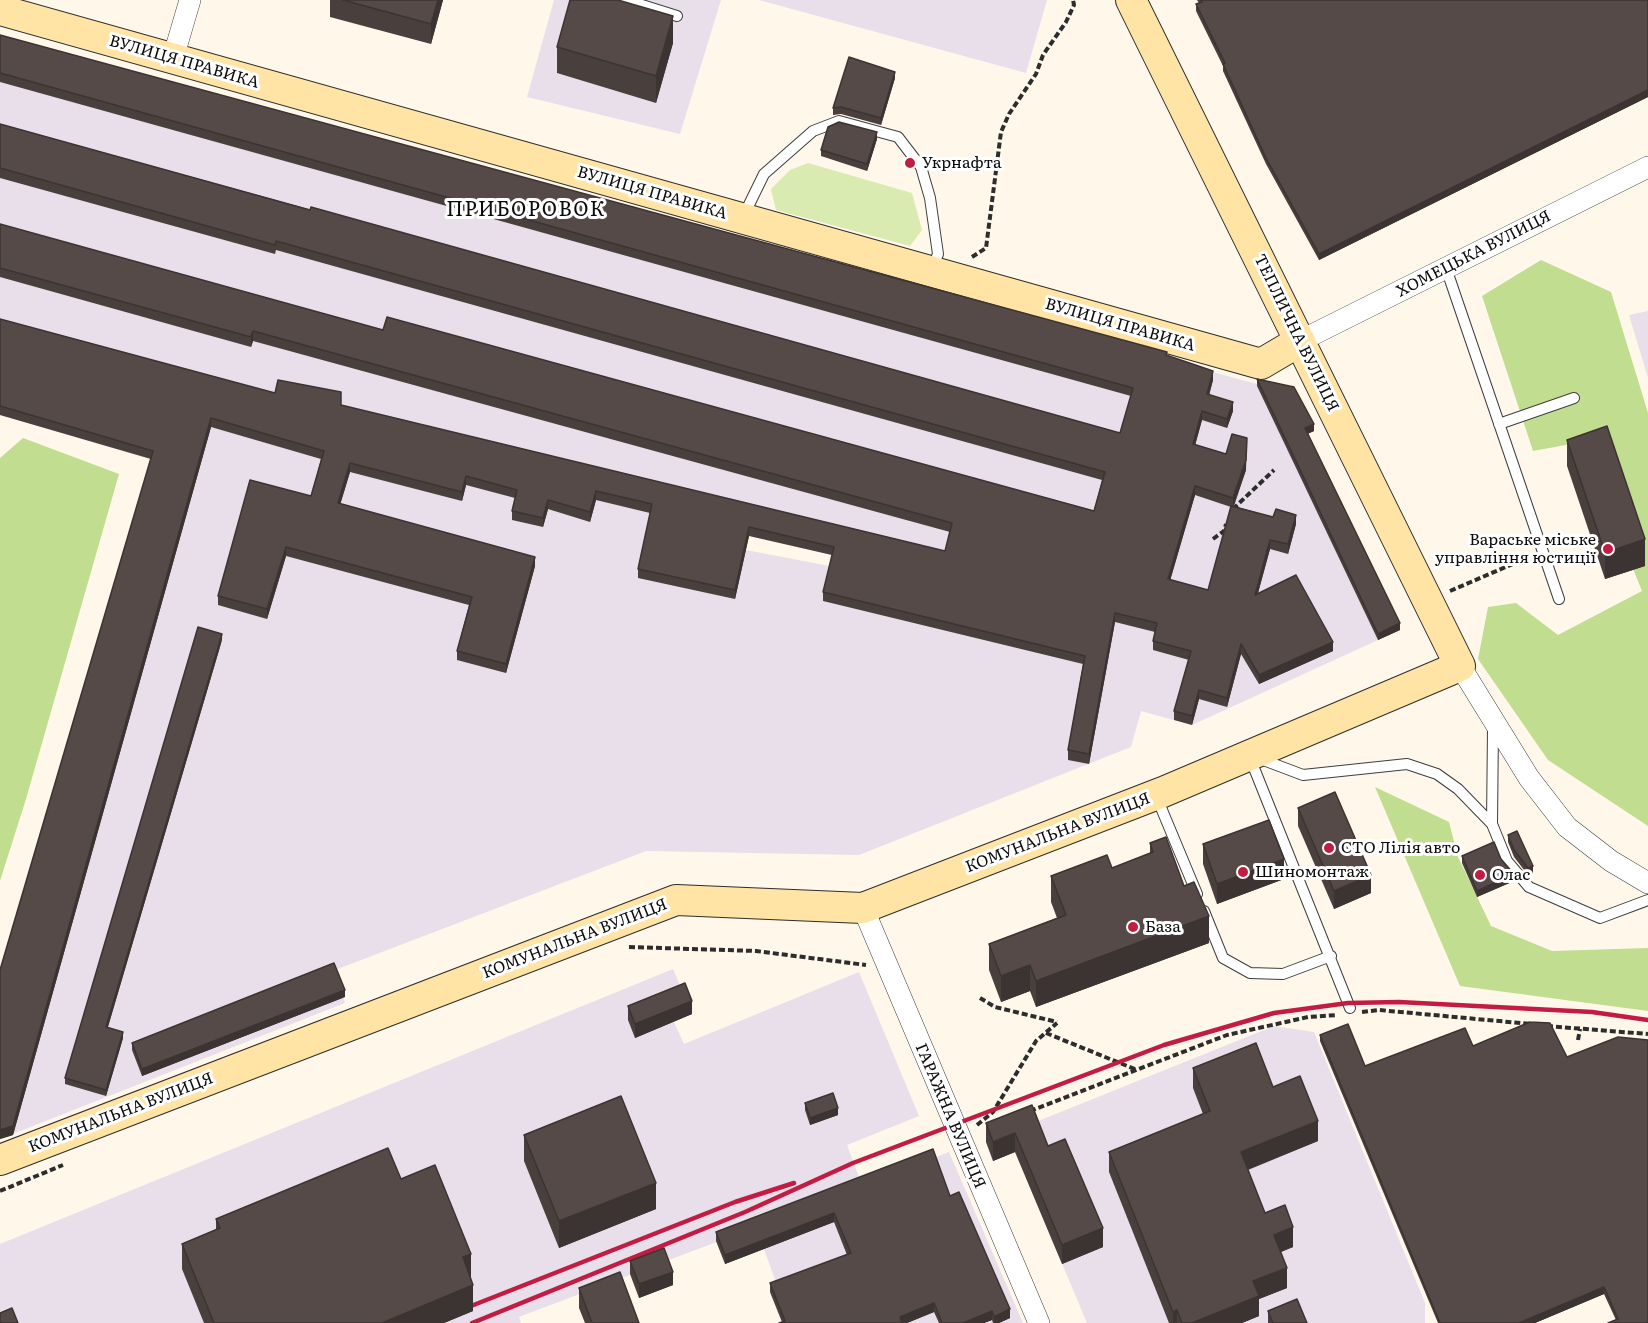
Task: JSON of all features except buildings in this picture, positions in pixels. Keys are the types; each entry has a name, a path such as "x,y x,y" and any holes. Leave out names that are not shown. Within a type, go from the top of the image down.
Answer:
{"street":[{"path":"173,58 190,0"},
{"name":"ТЕПЛИЧНА ВУЛИЦЯ","path":"1131,0 1460,666"},
{"name":"ВУЛИЦЯ ПРАВИКА","path":"0,10 1261,364 1300,341"},
{"name":"ХОМЕЦЬКА ВУЛИЦЯ","path":"1300,341 1648,167"},
{"path":"1460,666 1528,778 1567,827 1611,861 1648,883"},
{"name":"КОМУНАЛЬНА ВУЛИЦЯ","path":"0,1160 676,900 863,908 1156,795 1460,666"},
{"name":"ГАРАЖНА ВУЛИЦЯ","path":"863,908 1039,1323"}],"lane":[{"path":"626,0 677,16"},
{"path":"742,219 764,174 790,148 813,131 839,121 849,123 898,137 921,167 930,198 938,254 930,272"},
{"path":"1446,268 1559,598"},
{"path":"1499,424 1574,398"},
{"path":"1492,824 1493,723"},
{"path":"1249,755 1303,775 1407,764 1437,774 1458,789 1492,824 1507,861 1529,887 1600,918 1648,900"},
{"path":"1249,755 1331,956 1348,1012"},
{"path":"1156,795 1223,958 1250,973 1283,974 1331,956"}],"path":[{"path":"966,262 986,248 1001,132 1009,114 1036,74 1037,64 1075,2"},
{"path":"1231,511 1274,470"},
{"path":"1213,539 1224,531 1228,521"},
{"path":"1470,582 1512,564"},
{"path":"627,947 756,951 888,968"},
{"path":"960,1139 993,1112 1036,1041 1058,1023 995,1007 980,998"},
{"path":"1026,1113 1227,1035 1308,1017 1379,1010 1533,1024"},
{"path":"1545,1025 1648,1034"},
{"path":"1578,1041 1580,1029"},
{"path":"1046,1032 1137,1070"}],"shaded area":[{"path":"554,0 721,0 680,134 527,97"},
{"path":"759,0 1047,0 1026,73"},
{"path":"0,44 1294,394 1314,431 1305,435 1400,630 1192,725 1141,711 1131,747 859,855 646,851 335,970 345,1003 0,1139 153,460 0,415","holes":["747,535 1084,615 746,550"]},
{"path":"1648,311 1648,378 1629,315"},
{"path":"673,969 692,1014 674,1022 684,1044 859,972 919,1116 847,1145 862,1185 949,1152 1023,1323 782,1323 770,1292 778,1288 756,1227 519,1317 521,1323 0,1323 0,1244"},
{"path":"1274,1026 1314,1032 1425,1303 1425,1323 1087,1323 1015,1152 993,1161 986,1142"}],"green space":[{"path":"808,163 912,193 922,230 910,246 776,210 771,189 790,170"},
{"path":"1541,260 1611,292 1648,413 1648,826 1548,760 1478,659 1488,607 1516,603 1558,635 1642,591 1582,442 1533,451 1482,296"},
{"path":"23,438 119,474 26,799 0,881 0,458"},
{"path":"1375,787 1449,822 1458,857 1491,926 1552,951 1648,948 1648,1011 1460,986"}],"railway":[{"path":"472,1323 745,1212 853,1163 1164,1045 1274,1013 1348,1003 1399,1002 1592,1012 1648,1020"},
{"path":"471,1306 735,1202 794,1183"}],"place":[{"name":"Укрнафта","path":"910,163"},
{"name":"Вараське міське управління юстиції","path":"1608,549"},
{"name":"СТО Лілія авто","path":"1329,848"},
{"name":"Шиномонтаж","path":"1243,872"},
{"name":"Олас","path":"1480,875"},
{"name":"База","path":"1133,927"}],"district":[{"name":"ПРИБОРОВОК","path":"526,210"}]}
